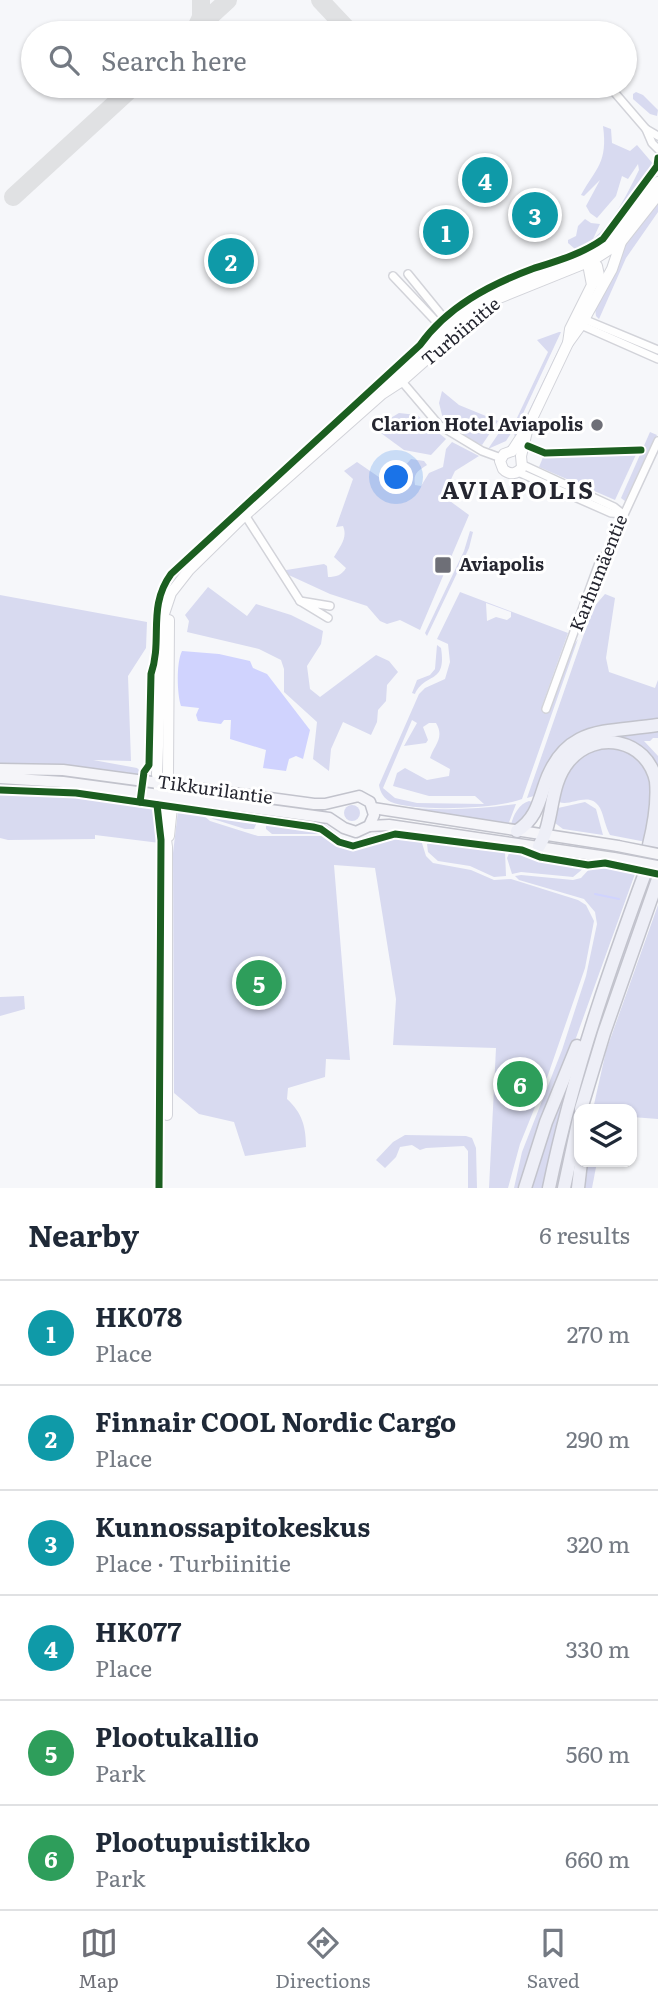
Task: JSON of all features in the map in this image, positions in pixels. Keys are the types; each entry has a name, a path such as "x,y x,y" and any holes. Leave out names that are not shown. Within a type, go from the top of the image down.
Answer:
{"highway":[{"path":"517,831 533,819 548,776 572,745 603,730 658,725"},
{"path":"541,838 557,781 569,760 591,744 609,741 627,744 643,755 656,781 658,802 641,883"},
{"path":"541,838 542,793"},
{"path":"549,1188 575,1077 602,992 658,838"},
{"path":"582,1104 658,879"},
{"path":"643,919 658,895"},
{"path":"525,1188 530,1166 553,1105 588,1016 602,992"},
{"path":"589,1104 592,1072"},
{"path":"564,1188 574,1141"},
{"path":"578,1188 580,1167"}],"main road":[{"name":"Tikkurilantie","path":"0,769 63,770 314,804 345,798"},
{"name":"Tikkurilantie","path":"0,778 63,782 328,818 340,824"},
{"path":"658,854 618,846 541,838 389,825 369,827 356,832 340,824 338,809 345,798 362,797 373,808 517,831 541,838 614,858 658,866"},
{"path":"369,827 373,819 373,808"}],"street":[{"path":"619,98 646,129 652,144 658,149"},
{"path":"646,129 658,136"},
{"path":"589,259 614,239 658,182"},
{"path":"623,514 611,513 518,461 506,452 501,458 501,467 506,472 518,461 528,427 568,343 615,262 621,242 658,195"},
{"name":"Turbiinitie","path":"167,1115 167,847 162,633 163,617 171,593 183,577 245,515 400,378 476,303 495,290 589,259 621,242"},
{"path":"589,259 601,285"},
{"path":"581,321 592,285 589,259"},
{"path":"408,274 450,331"},
{"path":"393,276 450,331"},
{"path":"581,321 658,350"},
{"path":"581,321 658,359"},
{"path":"400,378 439,425 482,451 501,458"},
{"name":"Karhumäentie","path":"546,709 599,563 658,441"},
{"path":"245,515 300,601 328,618"},
{"path":"300,601 330,606"}],"shaded area":[{"path":"637,92 643,95 658,110 657,116 650,114 633,99 637,98"},
{"path":"603,126 611,129 612,143 630,151 637,145 654,165 631,203 611,227 588,244 575,249 568,240 576,236 578,226 585,219 600,224 593,239 601,232 619,207 639,170 638,164 628,179 622,176 616,196 597,218 590,213 586,206 600,180 584,196 581,195 602,157"},
{"path":"658,200 658,212 626,258 599,319 595,308 622,248"},
{"path":"559,332 519,422 516,420 548,352 537,340"},
{"path":"565,336 530,416 517,438 514,435 526,417"},
{"path":"442,391 459,405 498,421 482,445 462,436 444,423 439,403"},
{"path":"399,413 417,415 446,439 431,455 404,450 374,428"},
{"path":"507,421 517,424 506,441 488,449"},
{"path":"650,432 657,435 625,501 621,498"},
{"path":"452,442 479,456 455,471 443,496 469,515 420,630 400,620 387,624 380,621 367,606 330,594 280,571 324,564 327,566 328,577 331,577 341,574 346,568 334,557 344,538 343,526 336,527 353,479 344,471 357,462 389,484 411,459 424,461 427,465 415,478 415,485 421,486 429,473 443,467 446,449"},
{"path":"640,446 615,500 539,467 546,450"},
{"path":"470,531 473,532 469,548 427,636 425,633 464,551"},
{"path":"208,587 247,616 256,604 291,615 323,631 321,644 307,666 310,689 320,697 376,655 389,661 398,672 387,685 386,701 378,710 377,722 371,735 343,722 331,749 329,771 313,759 317,722 284,692 284,669 281,660 259,649 187,632 189,621 185,615"},
{"path":"460,592 568,633 542,706 549,710 572,648 578,639 522,799 494,805 436,808 391,802 381,793 379,785 419,694 425,688 445,679 450,662 448,644 437,639","holes":["486,603 511,612 511,617 507,620 496,617 487,621","412,720 417,723 404,746 426,743 428,740 423,727 436,723 439,737 430,758 450,769 449,776 427,780 405,768 397,773 393,786 429,796 475,796 484,804 417,803 395,798 383,788"]},
{"path":"605,594 615,598 606,658 609,672 655,688 658,680 658,722 643,724 550,761 534,796 527,798 593,608"},
{"path":"0,595 147,622 146,648 128,676 131,761 93,760 137,768 138,775 0,766"},
{"path":"437,645 441,648 441,668 434,677 419,687 415,694 412,693 417,680 430,675 435,669"},
{"path":"658,728 658,738 644,741 658,756 658,778 643,752 587,743 548,799 545,799 586,738"},
{"path":"614,745 640,758 653,786 646,842 610,835 600,808 591,800 559,802 565,774 584,751"},
{"path":"0,783 79,787 137,796 135,800 67,791 0,788"},
{"path":"0,792 64,794 153,806 157,813 160,843 95,835 95,839 0,838"},
{"path":"529,801 533,802 526,817 511,825 517,810"},
{"path":"585,802 596,809 603,835 563,829 555,823 558,808"},
{"path":"516,804 508,825 395,806 455,809"},
{"path":"349,805 355,805 360,813 358,819 349,821 344,816 344,810"},
{"path":"178,811 202,814 210,821 258,836 325,836 352,848 390,836 421,840 426,856 433,863 471,870 494,880 511,879 578,900 586,905 594,921 585,968 548,1075 520,1144 508,1188 489,1188 496,1048 393,1045 396,999 375,868 334,865 350,1060 326,1059 325,1077 288,1088 287,1099 302,1120 306,1147 245,1156 234,1122 199,1114 174,1093 173,853"},
{"path":"212,815 257,822 254,829 245,829 213,819 210,817"},
{"path":"275,815 321,821 341,837 353,841 390,829 490,843 488,846 392,833 352,844 339,840 318,826 275,820"},
{"path":"266,823 322,832 272,834 266,829"},
{"path":"431,841 505,851 506,876 494,877 470,866 438,861 428,852 427,844"},
{"path":"510,851 584,868 573,877 521,872 512,874 507,858"},
{"path":"593,865 636,871 522,1188 514,1188 522,1152 562,1050 586,976 597,924 595,912 584,899 519,880 515,876 573,880 581,878"},
{"path":"648,874 654,875 584,1081 579,1104 574,1104 574,1126 560,1188 553,1188 580,1074"},
{"path":"658,905 658,1119 637,1117 637,1104 594,1104 606,1051"},
{"path":"24,996 25,1009 0,1016 0,997"},
{"path":"571,1070 543,1188 528,1188"},
{"path":"405,1135 472,1138 476,1148 477,1188 468,1188 468,1151 464,1146 420,1150 412,1145 400,1147 396,1157 385,1168 376,1160 393,1142"},
{"path":"583,1167 596,1167 592,1188 581,1188"}],"water":[{"path":"182,651 219,654 250,661 253,668 267,674 310,730 303,759 296,756 289,759 286,771 263,768 266,750 230,739 231,720 224,720 221,724 198,721 196,715 199,708 181,706 178,678"}],"waterway":[{"path":"595,894 619,899"}],"taxiway":[{"path":"199,21 201,0"},
{"path":"205,21 228,0"},
{"path":"320,0 340,21"},
{"path":"13,197 121,98"}],"cycle path":[{"path":"140,802 144,772 149,765 151,674 156,648 157,611 159,599 171,574 420,345 456,308 500,282 578,253 603,239 657,166 658,158"},
{"path":"528,446 545,453 641,450"},
{"path":"0,790 76,793 313,827 321,829 339,842 353,846 395,834 522,850 540,857 588,865 605,863 658,874"},
{"path":"157,805 161,840 159,1188"}],"place":[{"name":"HK077","path":"485,180"},
{"name":"Kunnossapitokeskus","path":"535,215"},
{"name":"HK078","path":"446,232"},
{"name":"Finnair COOL Nordic Cargo","path":"231,261"},
{"name":"Clarion Hotel Aviapolis","path":"597,425"},
{"name":"Aviapolis","path":"443,565"},
{"name":"Plootukallio","path":"259,983"},
{"name":"Plootupuistikko","path":"520,1084"}],"district":[{"name":"AVIAPOLIS","path":"518,491"}]}
